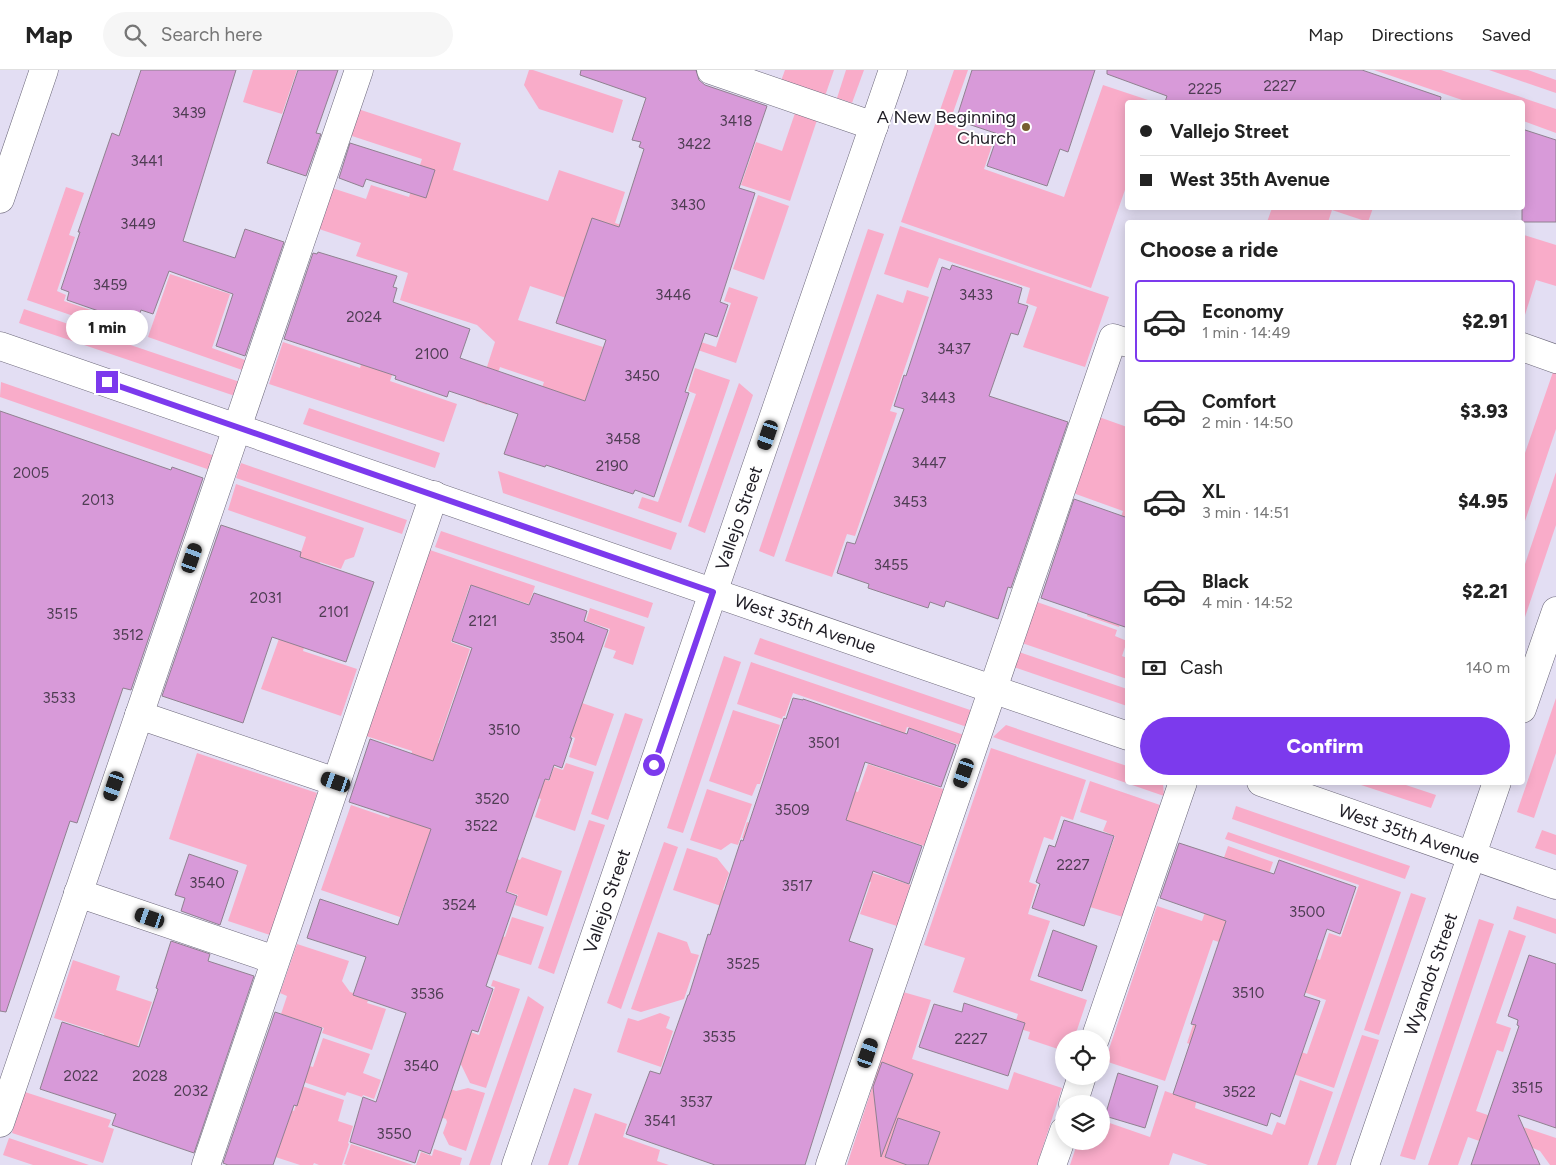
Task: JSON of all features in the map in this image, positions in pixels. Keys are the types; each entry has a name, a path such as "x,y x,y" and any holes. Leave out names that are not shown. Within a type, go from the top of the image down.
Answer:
{"street":[{"path":"0,199 44,70"},
{"path":"0,1123 359,70"},
{"path":"710,70 874,126"},
{"name":"Vallejo Street","path":"516,1165 893,70"},
{"path":"830,1165 1114,338 1125,342"},
{"name":"West 35th Avenue","path":"0,346 1125,735"},
{"path":"1525,348 1556,358"},
{"path":"206,1165 434,496"},
{"path":"1525,700 1556,611"},
{"path":"139,715 336,782"},
{"path":"1098,1030 1182,785"},
{"name":"West 35th Avenue","path":"1270,785 1556,885"},
{"name":"Wyandot Street","path":"1365,1165 1496,785"},
{"path":"78,893 275,960"},
{"path":"1052,1165 1057,1150"}],"shaded area":[{"path":"253,70 297,70 282,114 243,102"},
{"path":"529,70 623,100 613,133 539,109 524,85"},
{"path":"785,70 834,70 825,96 781,81"},
{"path":"846,70 864,70 852,103 837,98"},
{"path":"954,70 968,70 949,124 994,140 984,169 1064,197 1103,85 1148,100 1125,100 1125,190 1091,288 901,222"},
{"path":"1374,70 1441,70 1556,109 1556,133 1525,122 1525,100 1462,100"},
{"path":"1489,70 1528,70 1556,80 1556,93"},
{"path":"358,109 461,143 453,170 548,201 559,170 625,192 615,223 730,261 630,319 530,286 518,320 603,347 585,401 572,397 534,410 544,382 500,367 487,405 476,401 495,342 477,325 400,300 408,273 356,256 361,243 319,229 332,188 366,199 371,185 409,197 422,159 349,135"},
{"path":"795,113 817,120 790,201 741,185 756,142 782,151"},
{"path":"66,187 84,193 69,235 75,237 57,291 66,295 64,301 123,321 120,332 27,300"},
{"path":"758,195 789,206 764,280 733,269"},
{"path":"1271,210 1332,210 1329,220 1268,220"},
{"path":"1332,210 1372,210 1369,220 1362,220"},
{"path":"900,226 1109,297 1085,367 1023,347 1037,307 1026,303 1030,288 939,258 928,288 884,274"},
{"path":"868,229 884,234 774,557 759,551"},
{"path":"1525,235 1556,245 1556,286 1536,280 1525,315"},
{"path":"170,274 230,294 212,348 248,361 245,371 148,337"},
{"path":"729,287 758,297 736,363 639,330 641,322 716,347 731,303 724,301"},
{"path":"907,290 929,297 890,411 897,413 855,536 847,534 832,577 785,561 877,294 903,303"},
{"path":"24,309 240,382 235,396 19,323"},
{"path":"283,342 360,368 363,359 394,369 390,381 457,404 444,442 269,384"},
{"path":"695,368 730,380 681,523 638,508 642,497 658,502 696,394 688,391"},
{"path":"1553,372 1556,373 1556,429 1525,521 1525,453"},
{"path":"1,382 215,456 210,470 0,397"},
{"path":"739,383 753,395 705,533 688,526"},
{"path":"309,408 440,453 435,468 303,424"},
{"path":"1099,417 1125,426 1125,611 1119,627 1087,616 1123,511 1073,493"},
{"path":"241,463 407,520 402,534 236,478"},
{"path":"498,471 677,533 671,550 503,493"},
{"path":"1556,472 1556,525 1525,617 1525,564"},
{"path":"236,484 364,528 354,557 345,560 341,569 320,562 307,601 287,594 306,537 228,510"},
{"path":"441,531 653,603 648,618 435,547"},
{"path":"430,550 535,586 529,604 470,585 451,642 470,649 438,743 460,751 454,770 411,756 412,751 366,736"},
{"path":"1037,602 1117,630 1115,636 1125,640 1122,656 1125,657 1125,678 1022,643"},
{"path":"590,608 645,627 633,665 613,658 616,651 604,647 610,629 586,621"},
{"path":"280,636 305,644 303,651 357,669 341,716 261,689"},
{"path":"760,638 973,711 967,727 754,654"},
{"path":"471,649 496,658 521,682 614,714 596,766 569,757 575,738 496,690 461,678"},
{"path":"1019,652 1125,688 1125,705 1014,667"},
{"path":"724,656 741,662 683,833 667,828"},
{"path":"751,662 964,735 960,745 907,727 893,770 868,761 881,723 793,693 785,716 782,719 737,704"},
{"path":"1556,698 1556,753 1534,818 1517,812"},
{"path":"733,710 780,725 760,784 757,784 752,796 709,781"},
{"path":"625,713 643,719 608,820 591,814"},
{"path":"1006,725 1125,765 1125,783 993,737"},
{"path":"991,748 1086,780 1073,820 1061,816 1053,840 1044,837 1029,882 1037,885 1028,914 1050,921 1030,980 1087,1000 1077,1030 1055,1030 1055,1048 1028,1039 1030,1032 1014,1027 1018,1014 953,992 965,958 924,945"},
{"path":"462,752 549,781 554,767 563,770 566,763 594,772 575,831 535,817 541,799 456,770"},
{"path":"197,753 317,793 270,935 228,921 247,865 169,839"},
{"path":"769,763 858,792 868,764 949,791 930,848 881,831 866,879 742,838 747,822 821,846 838,795 766,771"},
{"path":"1090,781 1160,805 1123,917 1090,907 1115,836 1103,831 1107,821 1080,812"},
{"path":"1132,785 1163,785 1164,796"},
{"path":"1361,785 1406,785 1436,795 1431,808"},
{"path":"707,789 752,804 738,845 731,843 721,850 690,840"},
{"path":"351,805 389,818 391,814 448,833 433,875 417,869 400,917 321,890"},
{"path":"1236,806 1410,866 1405,879 1232,819"},
{"path":"589,820 605,825 554,974 538,968"},
{"path":"1542,830 1556,835 1556,855 1535,848"},
{"path":"1228,832 1401,892 1334,1088 1212,1046 1209,1051 1187,1043 1196,1016 1307,1054 1326,1000 1276,982 1262,940 1320,960 1329,933 1341,937 1359,885 1225,839"},
{"path":"449,835 520,860 522,857 562,871 547,916 515,905 518,895 438,867"},
{"path":"664,842 678,847 621,1009 607,1003"},
{"path":"1228,846 1273,862 1260,900 1251,953 1213,940 1165,1081 1110,1063 1110,1046 1157,906 1202,921"},
{"path":"687,848 717,858 729,873 723,890 835,928 830,942 673,890"},
{"path":"870,872 914,886 900,927 860,914 871,882 867,881"},
{"path":"1411,893 1426,898 1379,1035 1364,1030"},
{"path":"1517,906 1556,919 1556,934 1513,919"},
{"path":"512,917 544,927 531,965 490,952 496,934 505,937"},
{"path":"1479,919 1494,924 1415,1160 1400,1156"},
{"path":"1509,930 1526,936 1496,1023 1511,1028 1503,1052 1497,1050 1476,1111 1556,1138 1556,1165 1550,1165 1540,1151 1516,1141 1502,1149 1468,1137 1458,1165 1428,1165"},
{"path":"658,932 687,942 691,953 699,955 684,999 641,1012 631,1009"},
{"path":"297,944 349,961 342,981 350,992 369,998 367,1003 386,1009 372,1050 322,1033 324,1028 281,1014 287,996 280,993"},
{"path":"73,960 120,976 116,990 152,1002 132,1062 99,1051 104,1034 54,1018"},
{"path":"493,980 520,989 486,1088 470,1083 454,1050 465,1030 479,1035 495,987 491,986"},
{"path":"903,992 931,1000 912,1059 1008,1090 1014,1072 1062,1088 1060,1095 1055,1095 1055,1110 1037,1165 847,1165"},
{"path":"528,996 544,1007 490,1165 469,1165"},
{"path":"660,1013 670,1017 666,1028 673,1031 661,1067 617,1052 628,1018 638,1021"},
{"path":"1362,1035 1379,1040 1336,1165 1317,1165"},
{"path":"323,1038 370,1054 363,1073 381,1080 374,1099 347,1092 345,1096 265,1069 271,1054 313,1067"},
{"path":"1300,1080 1333,1092 1308,1165 1208,1165 1173,1153 1169,1165 1070,1165 1075,1150 1110,1150 1110,1123 1150,1137 1165,1091 1196,1102 1195,1108 1272,1135 1277,1122 1285,1125"},
{"path":"302,1086 344,1100 338,1121 353,1126 342,1165 319,1165 314,1163 313,1165 300,1165 239,1145 255,1097 294,1111"},
{"path":"448,1088 456,1091 468,1088 485,1093 466,1151 449,1145 443,1133 447,1122 446,1119 402,1102"},
{"path":"574,1088 592,1094 568,1165 548,1165"},
{"path":"25,1092 111,1120 108,1127 114,1129 103,1163 12,1133"},
{"path":"595,1113 627,1124 623,1137 660,1150 657,1161 669,1165 578,1165"},
{"path":"9,1138 89,1165 33,1165 3,1155"},
{"path":"351,1144 413,1165 344,1164"},
{"path":"434,1149 462,1158 460,1165 416,1165 421,1152 432,1156"}],"building":[{"path":"141,70 236,70 183,241 235,258 245,229 284,242 245,356 216,346 233,294 169,271 153,314 141,310 136,324 67,300 69,292 61,289 80,232 78,232 112,133 119,136"},
{"path":"298,70 338,70 316,133 321,134 306,176 267,163"},
{"path":"581,70 696,70 699,80 705,85 767,106 739,188 755,193 720,302 728,305 717,337 705,333 685,392 689,393 654,497 635,490 633,494 546,465 545,467 504,454 518,414 449,391 447,397 395,379 396,376 284,339 313,253 317,254 318,252 397,276 393,287 397,288 393,302 470,329 460,358 585,401 606,340 556,323 592,218 619,227 644,149 639,147 641,142 632,140 646,98 580,75"},
{"name":"A New Beginning Church","path":"972,70 1095,70 1068,152 1060,149 1047,186 987,166 998,134 956,120"},
{"path":"1107,70 1362,70 1441,97 1440,100 1166,100 1167,96 1107,74"},
{"path":"1525,130 1556,140 1556,222 1525,222 1525,220 1522,220 1522,210 1525,210"},
{"path":"350,143 435,170 426,198 366,179 363,187 339,178"},
{"path":"952,265 1022,288 1018,303 1028,306 1018,335 1011,333 989,396 1068,422 1011,588 1008,587 998,619 946,601 944,607 930,602 928,608 868,588 869,584 837,573 847,542 855,544 904,409 894,406 904,375 906,376 942,267 950,270"},
{"path":"0,411 171,470 172,467 203,478 131,690 123,688 77,823 70,821 6,1012 0,1011"},
{"path":"1074,499 1125,517 1125,627 1041,598"},
{"path":"221,525 301,552 300,557 374,582 346,662 272,637 243,723 162,696"},
{"path":"471,585 529,605 534,593 587,611 584,621 608,630 570,738 572,738 562,768 554,765 549,780 545,779 506,892 517,896 486,986 493,989 478,1032 472,1030 430,1154 419,1150 415,1163 350,1142 363,1097 376,1102 406,1013 353,995 366,957 307,938 320,899 398,925 431,829 349,802 370,739 433,761 472,648 452,641"},
{"path":"793,698 803,699 907,734 909,728 956,745 941,787 865,762 846,820 922,846 909,884 873,871 849,941 873,949 805,1165 715,1165 626,1134 650,1071 660,1074 689,995 708,934 710,935 741,840 743,841 784,718 786,719"},
{"path":"1064,820 1114,836 1084,926 1032,908 1040,884 1036,882 1049,845 1055,847"},
{"path":"1179,843 1274,874 1279,860 1356,887 1340,934 1327,929 1304,996 1320,1001 1280,1117 1271,1113 1267,1126 1173,1094 1196,1025 1191,1024 1226,921 1160,898"},
{"path":"189,854 238,871 220,925 181,911 185,898 175,895"},
{"path":"1053,930 1097,946 1082,991 1038,976"},
{"path":"171,941 210,954 208,961 254,976 194,1153 112,1125 116,1114 40,1089 62,1022 139,1047"},
{"path":"1529,955 1556,964 1556,1128 1518,1115 1540,1165 1471,1165 1519,1026 1517,1025 1518,1020 1508,1016"},
{"path":"964,1003 1025,1023 1008,1076 919,1047 934,1004 962,1012"},
{"path":"275,1012 322,1028 297,1106 294,1105 273,1165 228,1165 223,1163"},
{"path":"882,1062 913,1074 881,1157 873,1087"},
{"path":"1118,1073 1158,1086 1145,1128 1110,1118 1110,1099"},
{"path":"898,1118 940,1132 928,1165 907,1165 885,1157"}],"place":[{"name":"A New Beginning Church","path":"1026,127"}],"route":[{"path":"107,382 713,592 654,765"}]}
